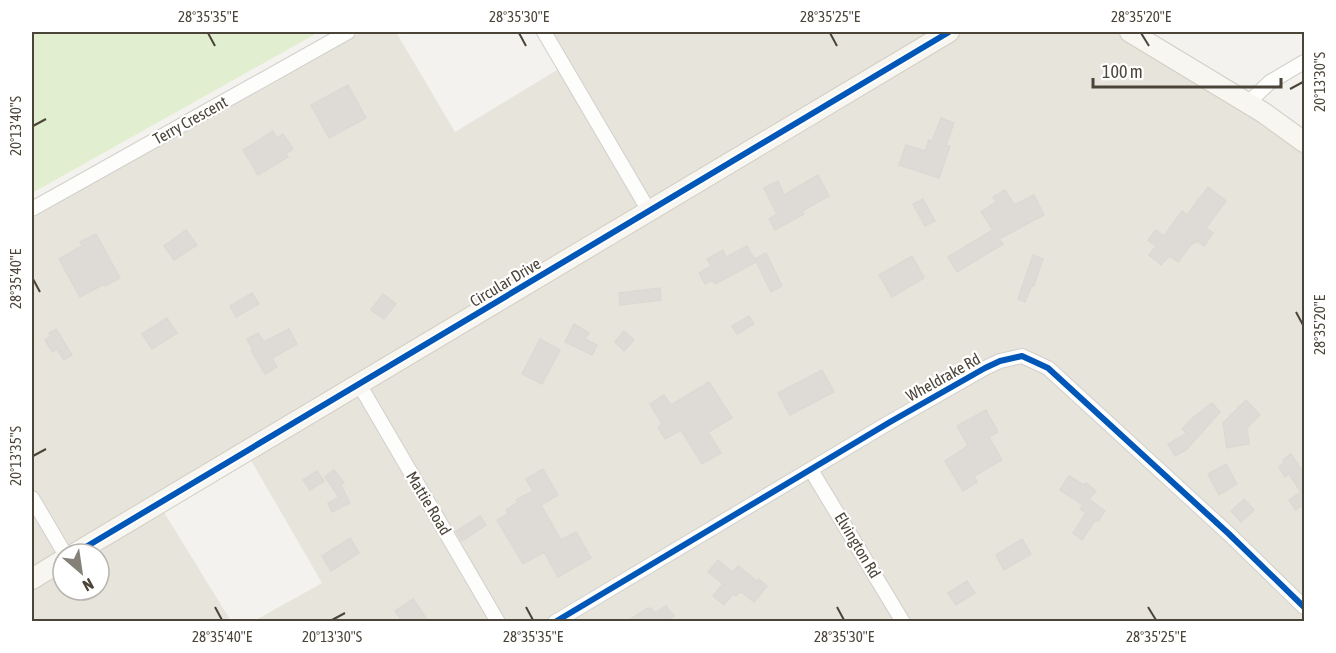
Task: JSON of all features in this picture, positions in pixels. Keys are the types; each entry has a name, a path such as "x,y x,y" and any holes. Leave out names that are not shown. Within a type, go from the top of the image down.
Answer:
{"street":[{"name":"Terry Crescent","path":"32,209 348,32"},
{"path":"544,32 649,211"},
{"name":"Circular Drive","path":"94,542 949,32"},
{"path":"1130,32 1248,103 1305,142"},
{"path":"1248,103 1270,82 1305,62"},
{"name":"Wheldrake Rd","path":"555,621 986,368 1013,357 1029,358 1048,368 1305,607"},
{"name":"Mattie Road","path":"359,384 498,621"},
{"name":"Elvington Rd","path":"811,470 903,621"},
{"path":"32,498 58,542"},
{"path":"32,579 51,567"}],"shaded area":[{"path":"361,32 396,32 455,132 570,62 552,32 1116,32 1242,110 1304,152 1304,621 254,621 322,583 241,443 154,496 231,621 32,621 32,218"}],"green space":[{"path":"32,32 319,32 32,193"}],"building":[{"path":"348,85 366,118 329,138 311,105"},
{"path":"941,118 954,123 946,145 950,146 939,178 899,165 906,145 925,151 929,140 932,141"},
{"path":"273,131 277,138 283,134 293,149 286,154 288,157 258,175 243,150"},
{"path":"818,175 829,196 802,211 804,214 775,230 769,219 777,214 764,188 778,181 784,195"},
{"path":"1208,187 1226,201 1206,228 1213,233 1204,246 1197,241 1193,242 1178,262 1169,256 1161,265 1149,255 1156,246 1148,240 1156,230 1164,236 1182,211 1187,215"},
{"path":"1005,190 1014,205 1034,195 1044,215 999,239 1003,244 957,272 948,257 993,230 981,212 996,202 993,197"},
{"path":"923,199 935,221 925,226 913,204"},
{"path":"186,230 197,245 174,260 164,246"},
{"path":"96,234 120,278 80,297 59,259 82,246 80,242"},
{"path":"747,246 756,262 715,284 712,280 705,284 699,273 711,266 707,259 723,250 726,257"},
{"path":"766,253 782,286 771,292 755,259"},
{"path":"1033,255 1043,259 1034,286 1032,285 1025,302 1018,299"},
{"path":"912,256 924,278 892,297 879,275"},
{"path":"660,288 661,300 620,305 619,293"},
{"path":"252,293 259,304 236,317 230,306"},
{"path":"383,294 396,304 384,319 371,310"},
{"path":"749,316 754,324 737,334 732,326"},
{"path":"167,318 177,333 152,349 142,334"},
{"path":"574,324 589,333 585,339 597,345 592,355 565,342"},
{"path":"56,329 72,355 64,360 57,349 52,352 45,340 51,336 49,333"},
{"path":"289,329 297,344 272,358 277,367 265,374 247,339 258,333 264,342"},
{"path":"624,331 634,340 624,351 615,342"},
{"path":"540,339 560,350 542,384 522,374"},
{"path":"822,370 834,392 790,415 778,393"},
{"path":"709,382 732,418 708,432 721,453 702,464 681,430 665,439 658,427 662,424 650,404 664,395 671,405"},
{"path":"1246,400 1260,415 1247,428 1249,444 1227,448 1223,423"},
{"path":"1212,403 1220,412 1186,450 1175,456 1168,444 1187,433 1182,429"},
{"path":"986,410 998,432 989,437 1002,460 974,476 977,482 963,491 945,461 968,446 957,426"},
{"path":"1291,454 1305,475 1305,504 1295,510 1289,500 1301,492 1289,474 1285,477 1279,467 1284,462 1283,460"},
{"path":"1226,464 1237,484 1219,495 1208,474"},
{"path":"543,469 558,495 541,505 561,540 576,532 591,558 558,577 544,552 523,564 497,520 508,514 506,510 518,502 516,500 533,491 526,479"},
{"path":"334,470 344,483 341,485 350,503 332,512 328,503 339,497 325,477"},
{"path":"317,471 324,481 310,490 303,480"},
{"path":"1069,476 1084,485 1086,483 1096,491 1089,499 1105,511 1098,521 1096,519 1082,540 1073,533 1086,513 1080,509 1083,505 1060,490"},
{"path":"1244,499 1254,510 1241,522 1231,511"},
{"path":"480,516 486,525 462,541 456,531"},
{"path":"350,538 359,553 331,571 322,556"},
{"path":"1022,539 1031,554 1004,570 996,555"},
{"path":"718,560 732,572 738,566 767,586 754,602 740,591 736,596 733,594 724,605 713,596 723,584 708,572"},
{"path":"967,581 975,593 956,605 948,593"},
{"path":"413,599 428,621 402,621 395,611"},
{"path":"666,606 674,616 667,621 628,621 646,609 651,608 655,613"}],"cycle path":[{"path":"94,542 949,32"},
{"path":"555,622 890,422 985,368 1000,361 1022,356 1048,368 1229,534 1304,607"}]}
